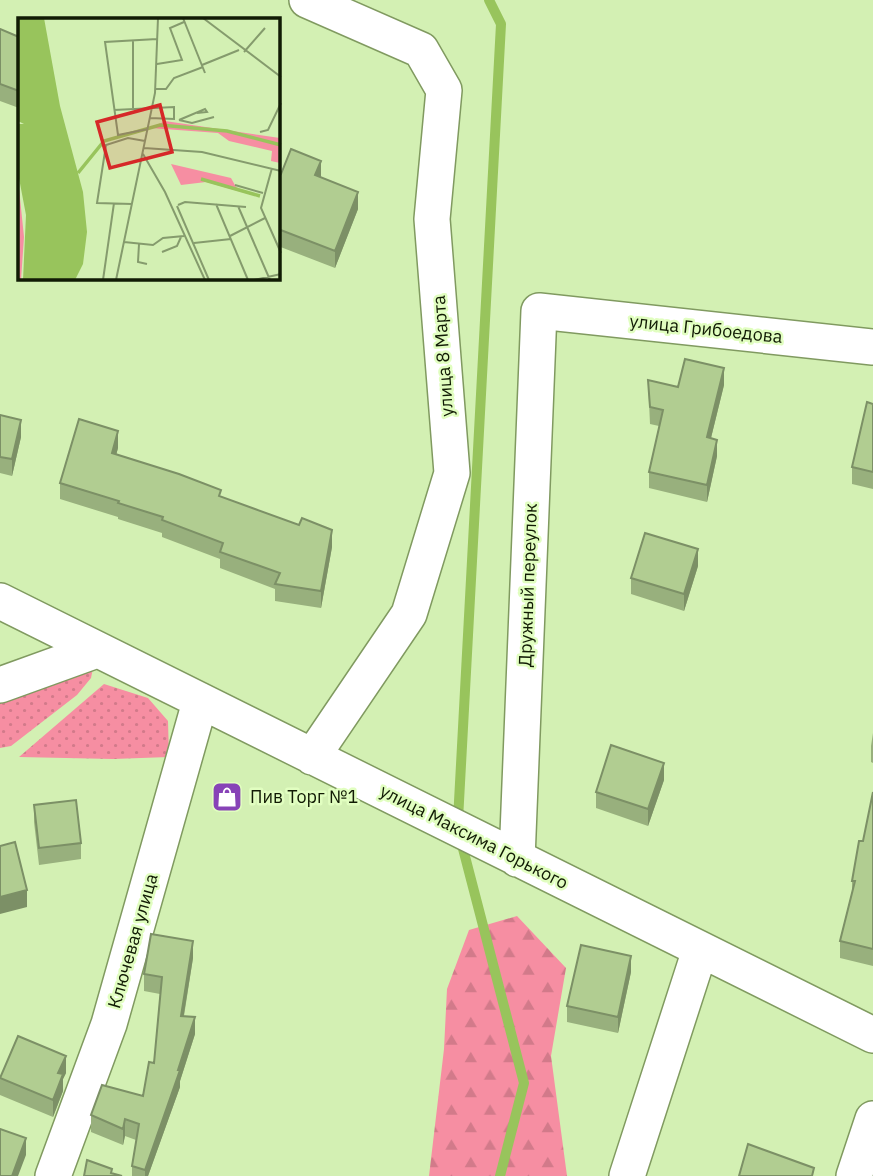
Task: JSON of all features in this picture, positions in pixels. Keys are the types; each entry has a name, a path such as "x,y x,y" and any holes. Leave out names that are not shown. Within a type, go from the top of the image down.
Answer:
{"street":[{"name":"улица 8 Марта","path":"307,0 421,50 444,90 432,219 452,473 409,614 313,757"},
{"name":"улица Грибоедова","path":"539,311 873,347"},
{"name":"Дружный переулок","path":"517,859 539,311"},
{"name":"улица Максима Горького","path":"0,601 873,1035"},
{"path":"0,685 97,650"},
{"name":"Ключевая улица","path":"53,1176 109,1024 200,702"},
{"path":"628,1176 701,950"},
{"path":"854,1176 873,1119"}],"green space":[{"path":"94,663 91,678 77,695 11,746 0,748 0,700"},
{"path":"104,684 148,698 168,721 169,757 19,757"},
{"path":"517,916 566,968 551,1056 567,1176 429,1176 444,1049 447,989 469,930"}],"building":[{"path":"0,29 18,37 18,91 0,84"},
{"path":"291,149 321,161 315,175 358,192 335,251 280,230 281,174"},
{"path":"685,359 724,368 707,437 717,440 707,485 649,472 663,410 650,407 648,380 678,387"},
{"path":"867,402 873,404 873,472 852,467"},
{"path":"0,415 21,420 12,459 0,457"},
{"path":"79,419 118,431 112,453 221,490 219,496 299,525 302,518 332,530 321,591 275,584 280,573 220,552 223,543 162,520 163,517 60,483"},
{"path":"645,533 698,549 684,594 631,578"},
{"path":"611,745 664,763 648,809 596,792"},
{"path":"873,792 873,949 840,941 855,881 852,881 859,841 863,841"},
{"path":"76,800 81,843 39,848 34,805"},
{"path":"15,842 27,890 0,897 0,846"},
{"path":"151,934 193,941 181,1016 195,1017 180,1070 145,1170 132,1166 139,1124 125,1119 123,1129 91,1115 102,1085 143,1096 149,1062 154,1063 162,977 144,974"},
{"path":"581,945 631,956 618,1017 567,1006"},
{"path":"18,1036 66,1056 58,1073 63,1074 53,1100 0,1078"},
{"path":"0,1129 26,1138 12,1176 0,1176"},
{"path":"748,1144 814,1168 812,1176 739,1176"},
{"path":"87,1160 112,1169 111,1173 122,1176 84,1176"}],"waterway":[{"path":"458,820 501,24 489,0"},
{"path":"461,841 524,1083 500,1176"}],"place":[{"name":"Пив Торг №1","path":"227,797"}]}
